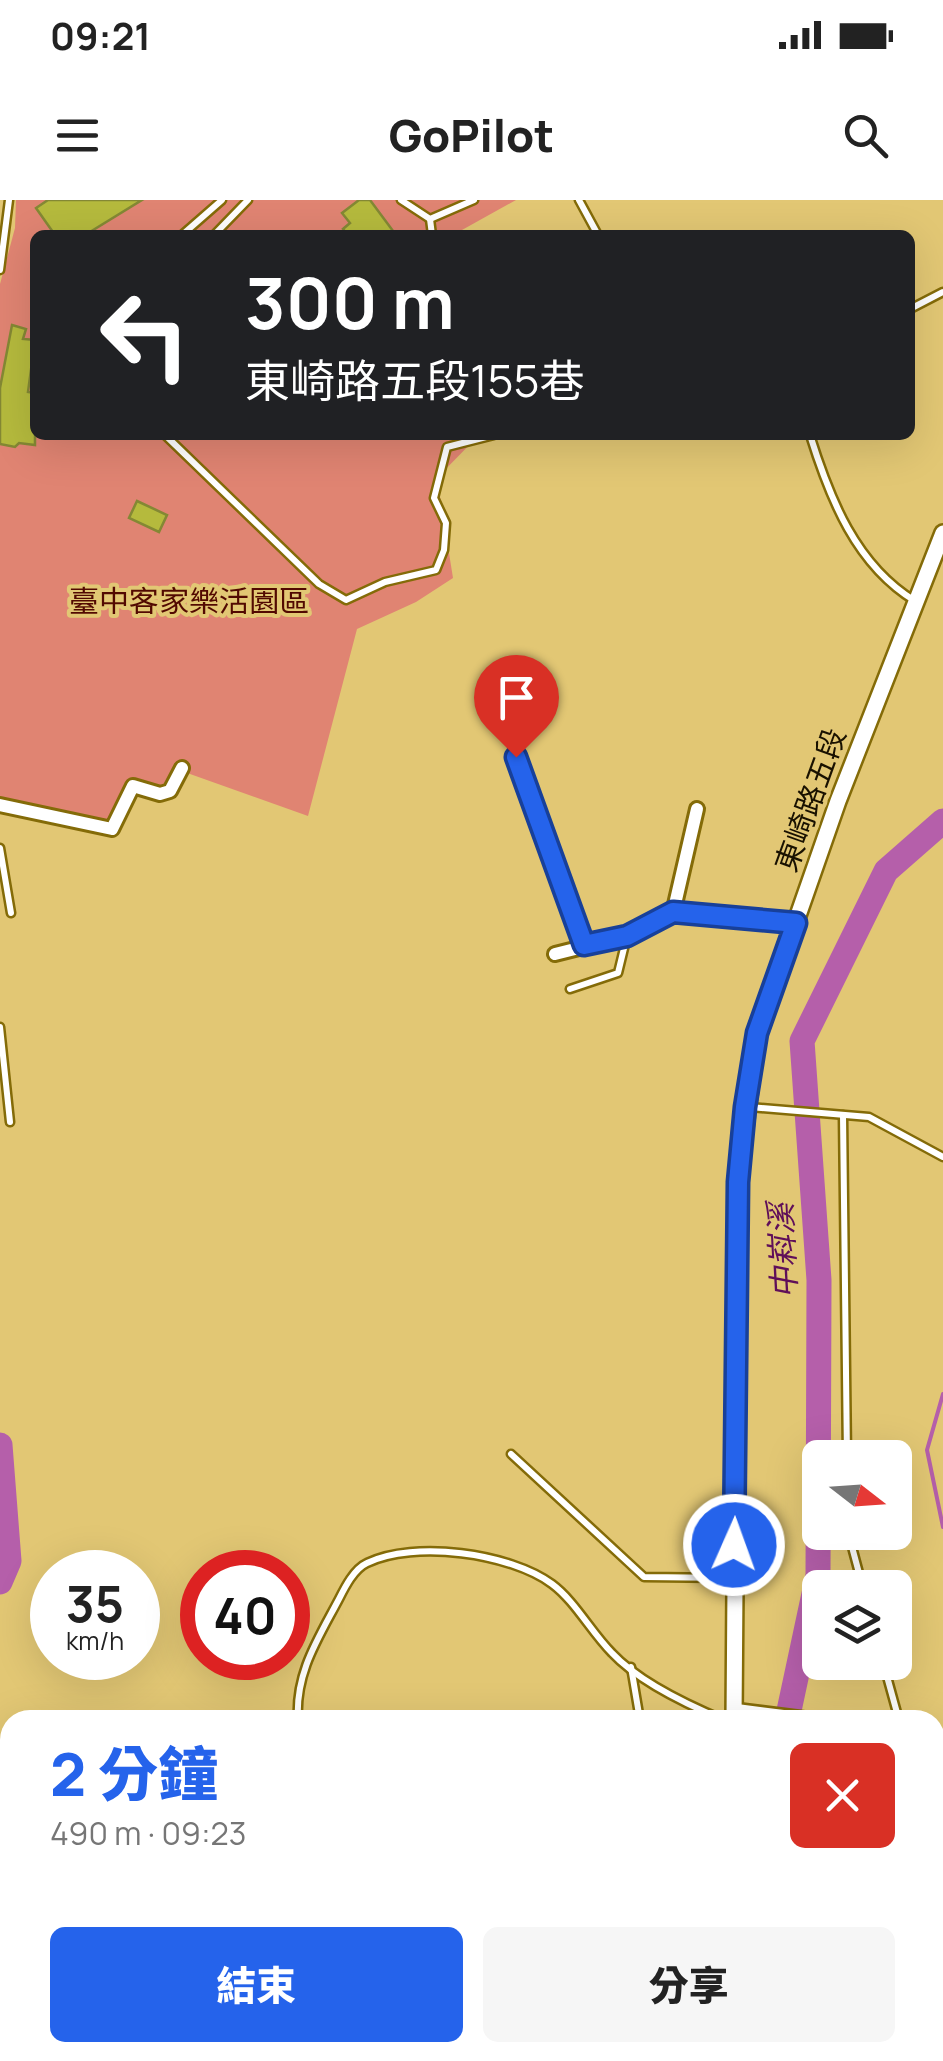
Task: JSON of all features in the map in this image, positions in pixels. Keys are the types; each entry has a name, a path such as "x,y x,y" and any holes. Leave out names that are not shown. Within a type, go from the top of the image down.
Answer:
{"street":[{"name":"東崎路五段","path":"735,1706 738,1182 757,1033 915,601 938,567 943,533"},
{"path":"0,805 112,828 133,786 160,794 170,791 182,768"},
{"path":"673,912 697,808"},
{"path":"555,954 627,936 673,912 796,923"}],"lane":[{"path":"0,270 9,200"},
{"path":"188,230 222,200"},
{"path":"219,230 248,200"},
{"path":"401,200 430,219 431,230"},
{"path":"430,219 474,200"},
{"path":"579,200 595,230"},
{"path":"915,306 943,292"},
{"path":"170,440 319,584 346,600 385,582 436,570 444,550 446,523 434,498 447,447 474,440"},
{"path":"812,440 831,503 887,584 915,601"},
{"path":"516,757 584,945"},
{"path":"0,848 12,912"},
{"path":"570,989 618,973 627,936"},
{"path":"0,1027 10,1122"},
{"path":"745,1107 870,1117 943,1157"},
{"path":"843,1114 847,1440"},
{"path":"511,1454 644,1576 733,1578"},
{"path":"299,1710 302,1671 347,1584 365,1564 403,1555 475,1554 521,1566 554,1585 615,1657 701,1710"},
{"path":"632,1667 638,1710"},
{"path":"888,1680 896,1710"},
{"path":"735,1706 760,1710"}],"green space":[{"name":"臺中客家樂活園區","path":"16,200 516,200 462,230 30,230 30,440 474,440 437,478 453,578 416,602 357,629 308,816 176,769 163,791 130,783 110,828 0,798 0,284 15,228"}],"building":[{"path":"48,200 142,200 93,230 51,230 36,208"},
{"path":"359,200 370,200 392,230 344,230 350,223 342,213"},
{"path":"12,325 26,329 23,339 30,340 30,440 35,440 35,445 0,444 0,388"},
{"path":"137,501 167,515 159,532 129,518"}],"waterway":[{"name":"中嵙溪","path":"789,1710 818,1575 819,1280 802,1041 886,871 943,821"},
{"path":"943,1394 927,1450 943,1527"},
{"path":"0,1445 9,1561 0,1582"}],"route":[{"path":"516,757 584,945 627,936 673,912 796,923 757,1033 745,1107 738,1182 734,1545"}]}
